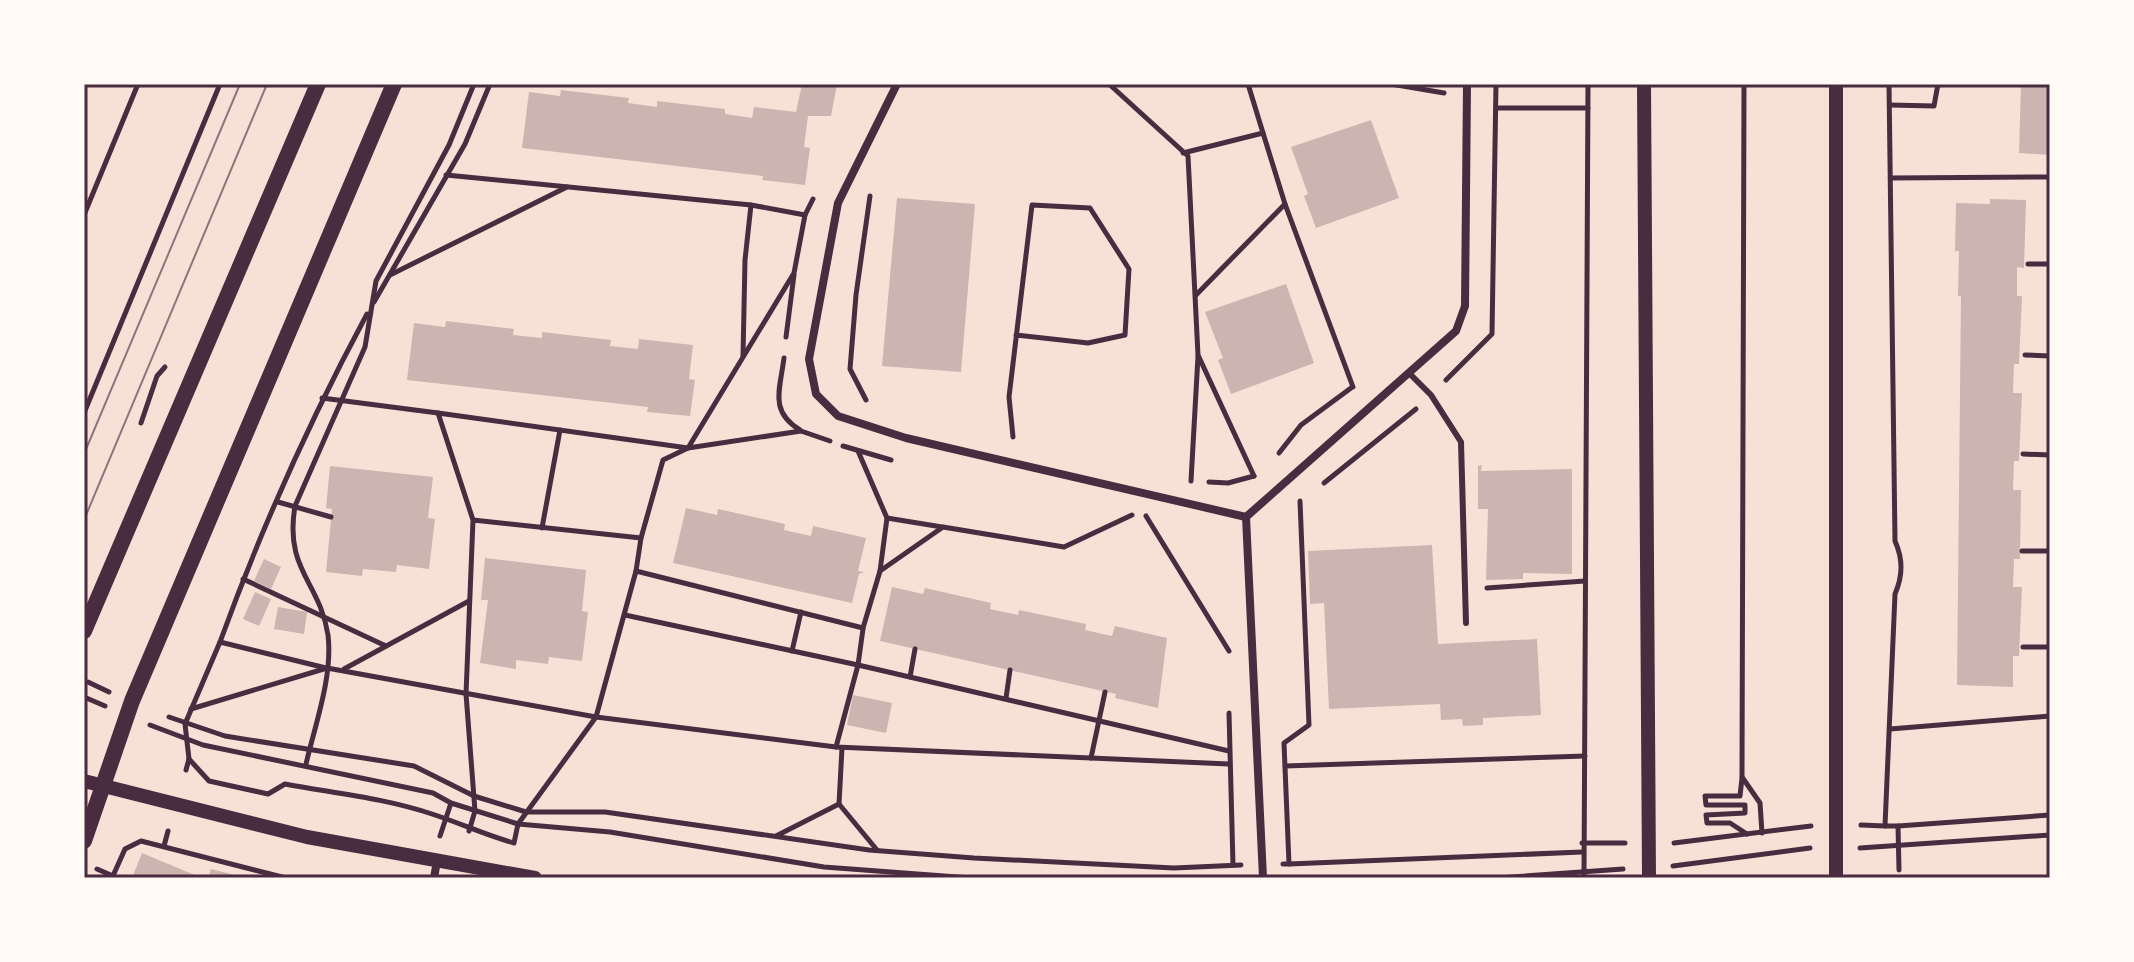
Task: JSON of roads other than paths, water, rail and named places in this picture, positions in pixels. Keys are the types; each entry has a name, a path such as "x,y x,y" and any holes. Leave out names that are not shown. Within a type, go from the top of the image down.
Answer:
{"main road":[{"path":"84,631 318,84"},
{"path":"84,841 132,701 394,84"}],"street":[{"path":"897,84 838,203 809,359 816,394 838,416 906,438 1246,517"},
{"path":"1246,517 1456,331 1465,306 1467,84"},
{"path":"1644,84 1649,878"},
{"path":"1836,84 1836,878"},
{"path":"1246,517 1263,878"},
{"path":"84,781 307,837 535,878"},
{"path":"434,878 437,861"}],"lane":[{"path":"1409,373 1431,395 1461,442 1466,623"}],"tram line":[{"path":"84,454 240,84"},
{"path":"84,520 267,84"}]}
